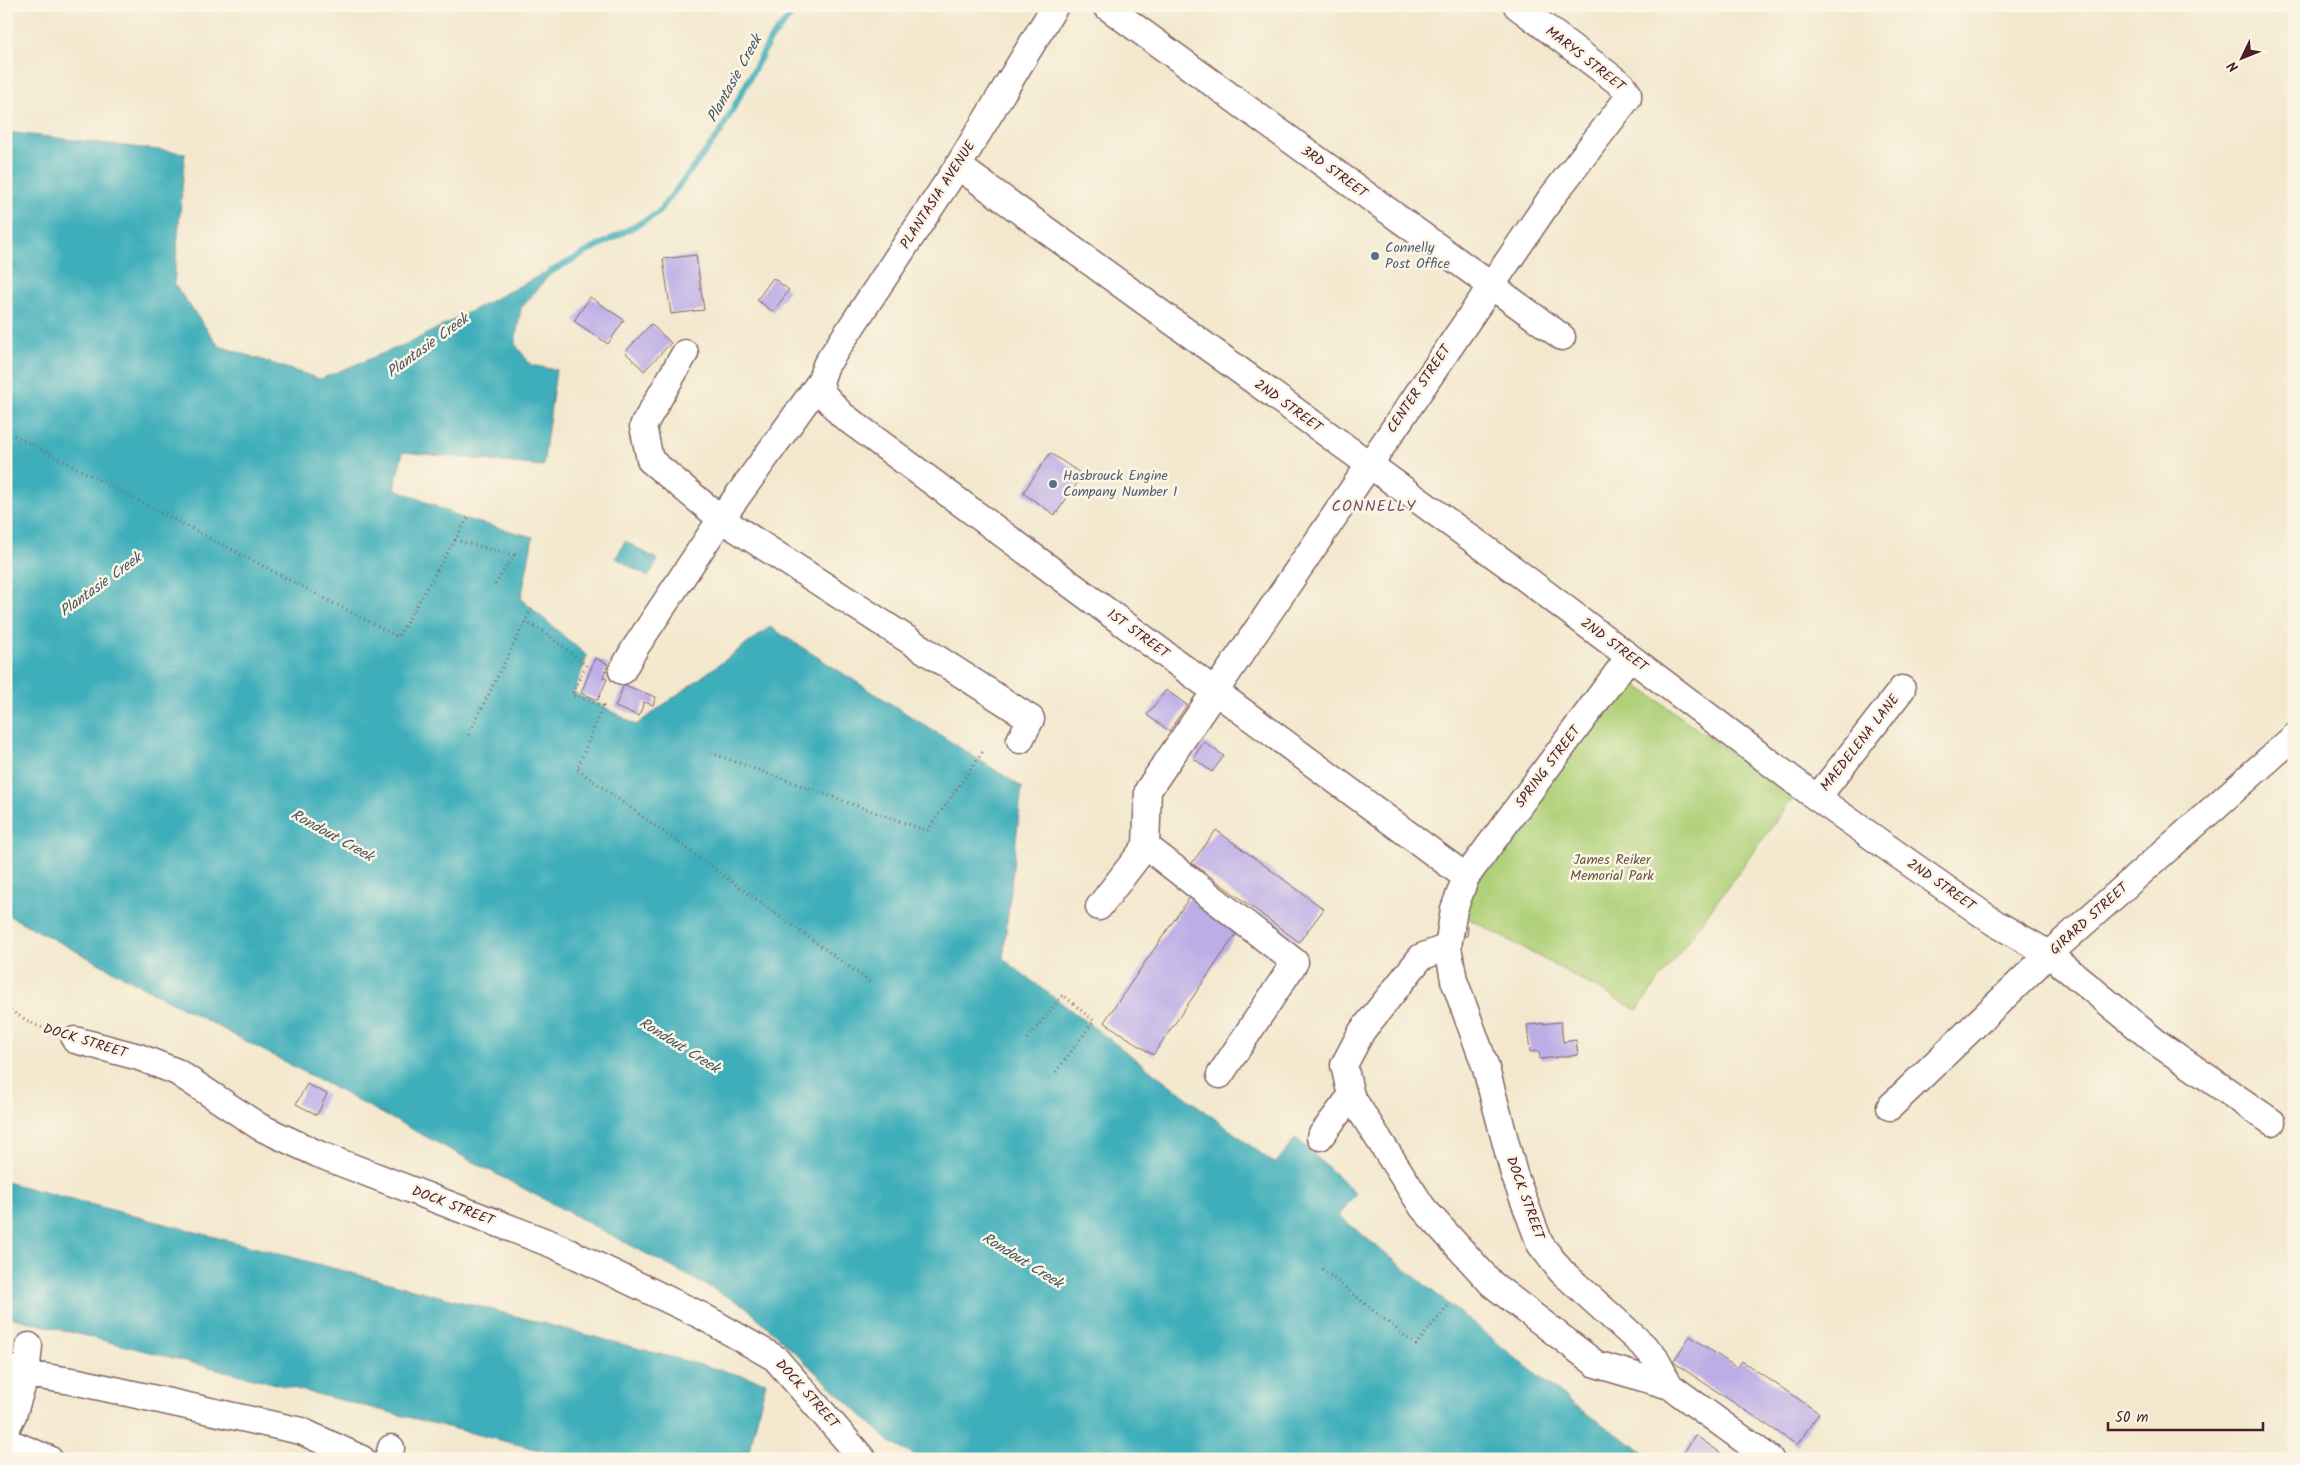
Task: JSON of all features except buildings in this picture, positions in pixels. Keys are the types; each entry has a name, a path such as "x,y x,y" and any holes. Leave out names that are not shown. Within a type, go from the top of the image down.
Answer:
{"street":[{"name":"PLANTASIA AVENUE","path":"622,671 635,648 721,519 820,382 826,365 958,166 1056,6"},
{"name":"3RD STREET","path":"1106,6 1562,337"},
{"name":"MARYS STREET","path":"1518,6 1622,85 1628,93"},
{"name":"CENTER STREET","path":"1146,846 1148,790 1490,285 1551,198 1628,98 1628,93"},
{"name":"2ND STREET","path":"958,166 1505,563 1817,798 1995,922 2049,954 2156,1042 2272,1122"},
{"path":"685,353 643,426 650,460 721,519 1031,719 1020,740"},
{"name":"1ST STREET","path":"820,382 823,394 842,415 1030,556 1215,689 1466,877"},
{"name":"SPRING STREET","path":"1466,877 1629,657"},
{"name":"MAEDELENA LANE","path":"1817,798 1902,688"},
{"name":"GIRARD STREET","path":"1890,1107 2049,954 2294,737"},
{"path":"1099,907 1146,846 1295,962 1220,1074"},
{"name":"DOCK STREET","path":"1466,877 1454,909 1448,947 1454,980 1485,1065 1514,1174 1540,1244 1561,1271 1644,1346 1654,1358 1670,1386 1770,1459"},
{"path":"1448,947 1421,957 1362,1031 1344,1065 1352,1096 1423,1208 1492,1284 1596,1364 1670,1386"},
{"name":"DOCK STREET","path":"75,1040 139,1057 177,1072 260,1127 318,1154 554,1245 702,1316 775,1358 864,1459"},
{"path":"1320,1137 1352,1096"},
{"path":"6,1428 13,1415 16,1371 28,1346"},
{"path":"16,1371 88,1384 302,1431 362,1459"},
{"path":"6,1441 49,1459"}],"path":[{"path":"10,433 398,637 469,516"},
{"path":"455,540 514,555 493,588"},
{"path":"468,734 532,608"},
{"path":"525,622 543,631 586,665 572,695 603,706 577,769 873,984"},
{"path":"711,753 926,832 984,750"},
{"path":"1026,1039 1063,995 1094,1021 1056,1072"},
{"name":"DOCK STREET","path":"6,1008 34,1025 75,1040"},
{"path":"1322,1269 1416,1345 1449,1304"}],"green space":[{"name":"James Reiker Memorial Park","path":"1628,679 1793,798 1637,1010 1464,916 1475,875"}],"water":[{"name":"Rondout Creek","path":"6,132 185,153 174,284 219,346 320,379 411,342 556,267 521,308 515,344 531,365 556,370 543,466 403,452 394,488 462,518 533,537 521,599 587,656 574,693 603,706 636,725 770,627 1022,787 1003,959 1275,1164 1296,1138 1356,1193 1339,1216 1578,1408 1654,1459 920,1459 890,1442 745,1306 6,914"},
{"path":"625,541 658,560 648,577 616,558"},
{"path":"6,1182 766,1382 747,1459 575,1459 6,1316"}],"waterway":[{"name":"Plantasie Creek","path":"550,272 657,214 720,133 770,40 799,6"}],"place":[{"name":"Connelly Post Office","path":"1375,256"},
{"name":"Hasbrouck Engine Company Number 1","path":"1053,484"}],"district":[{"name":"CONNELLY","path":"1374,506"}]}
